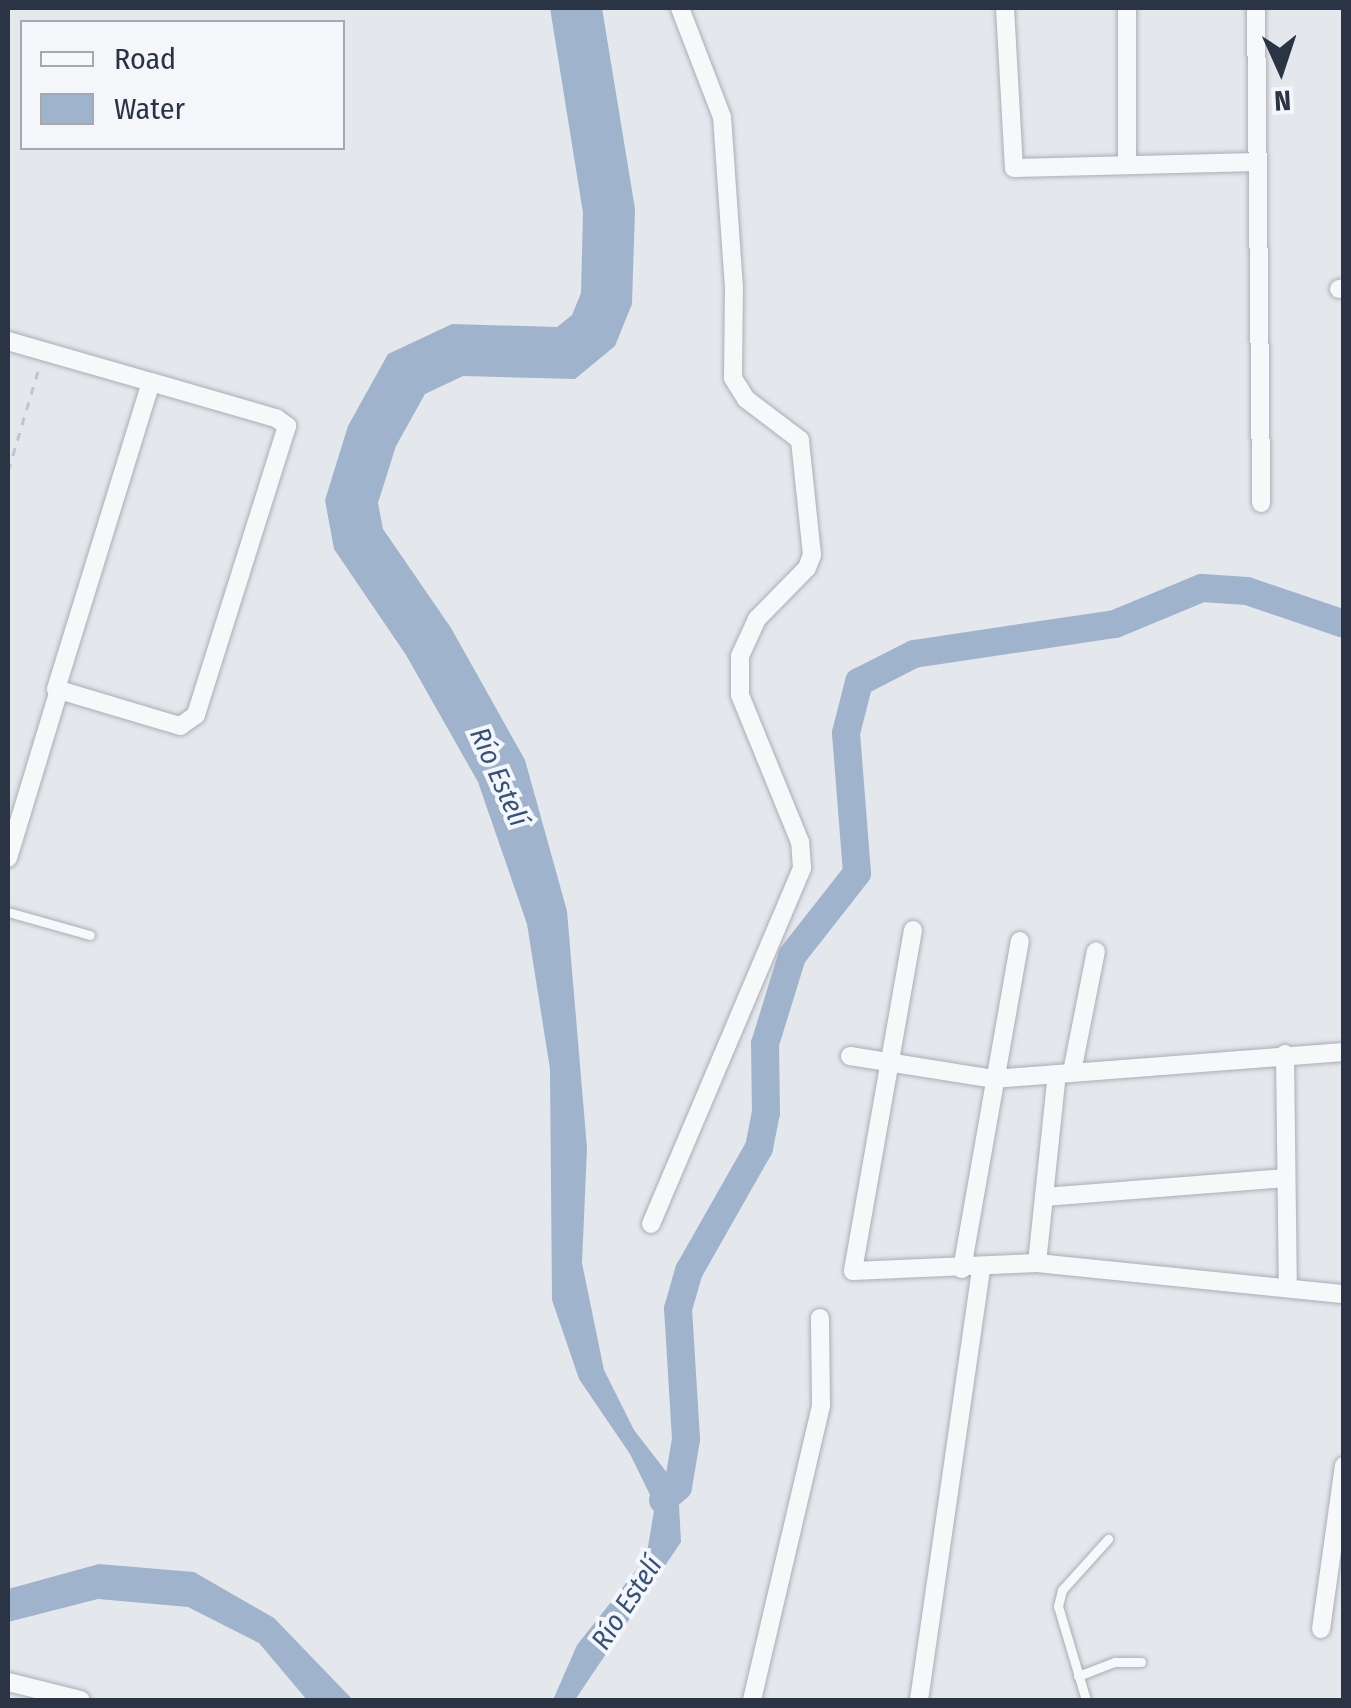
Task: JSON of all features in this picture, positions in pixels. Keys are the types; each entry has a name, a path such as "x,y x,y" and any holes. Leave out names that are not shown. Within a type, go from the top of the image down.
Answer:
{"street":[{"path":"651,1224 802,868 800,842 740,694 740,656 757,620 807,568 812,555 800,440 746,398 733,378 734,288 722,118 680,8"},
{"path":"1005,8 1014,168 1258,162"},
{"path":"1127,8 1127,163"},
{"path":"1256,8 1261,502"},
{"path":"8,341 276,418 287,426 191,724 58,693"},
{"path":"8,858 151,382"},
{"path":"914,930 853,1271 1037,1262 1344,1294"},
{"path":"919,1700 994,1079 1020,941"},
{"path":"1037,1262 1064,1073 1096,951"},
{"path":"850,1056 994,1079 1344,1052"},
{"path":"1285,1054 1283,1178 1288,1288"},
{"path":"1044,1196 1283,1178"},
{"path":"752,1700 820,1405 820,1318"},
{"path":"1321,1629 1344,1466"},
{"path":"8,1682 81,1700"}],"lane":[{"path":"8,912 90,935"},
{"path":"1086,1700 1058,1606 1062,1590 1108,1539"},
{"path":"1078,1676 1114,1662 1140,1662"}],"path":[{"path":"8,471 44,352"}],"water":[{"name":"Río Estelí","path":"550,8 602,8 635,209 632,304 615,346 575,379 463,376 425,394 396,446 378,503 383,529 451,628 525,760 567,911 587,1148 582,1263 604,1370 634,1430 678,1487 681,1542 575,1700 553,1700 577,1645 646,1558 655,1505 630,1454 579,1379 552,1300 550,1069 527,924 478,782 406,655 334,549 325,500 348,426 388,354 452,324 557,327 572,315 581,293 583,213"},
{"path":"99,1564 194,1572 274,1618 353,1700 307,1700 259,1643 188,1607 98,1599 8,1622 8,1589"}],"waterway":[{"path":"663,1500 678,1487 686,1439 678,1309 689,1271 759,1148 766,1113 765,1044 792,956 857,873 846,733 859,682 914,654 1115,624 1202,588 1247,591 1344,624"}]}
